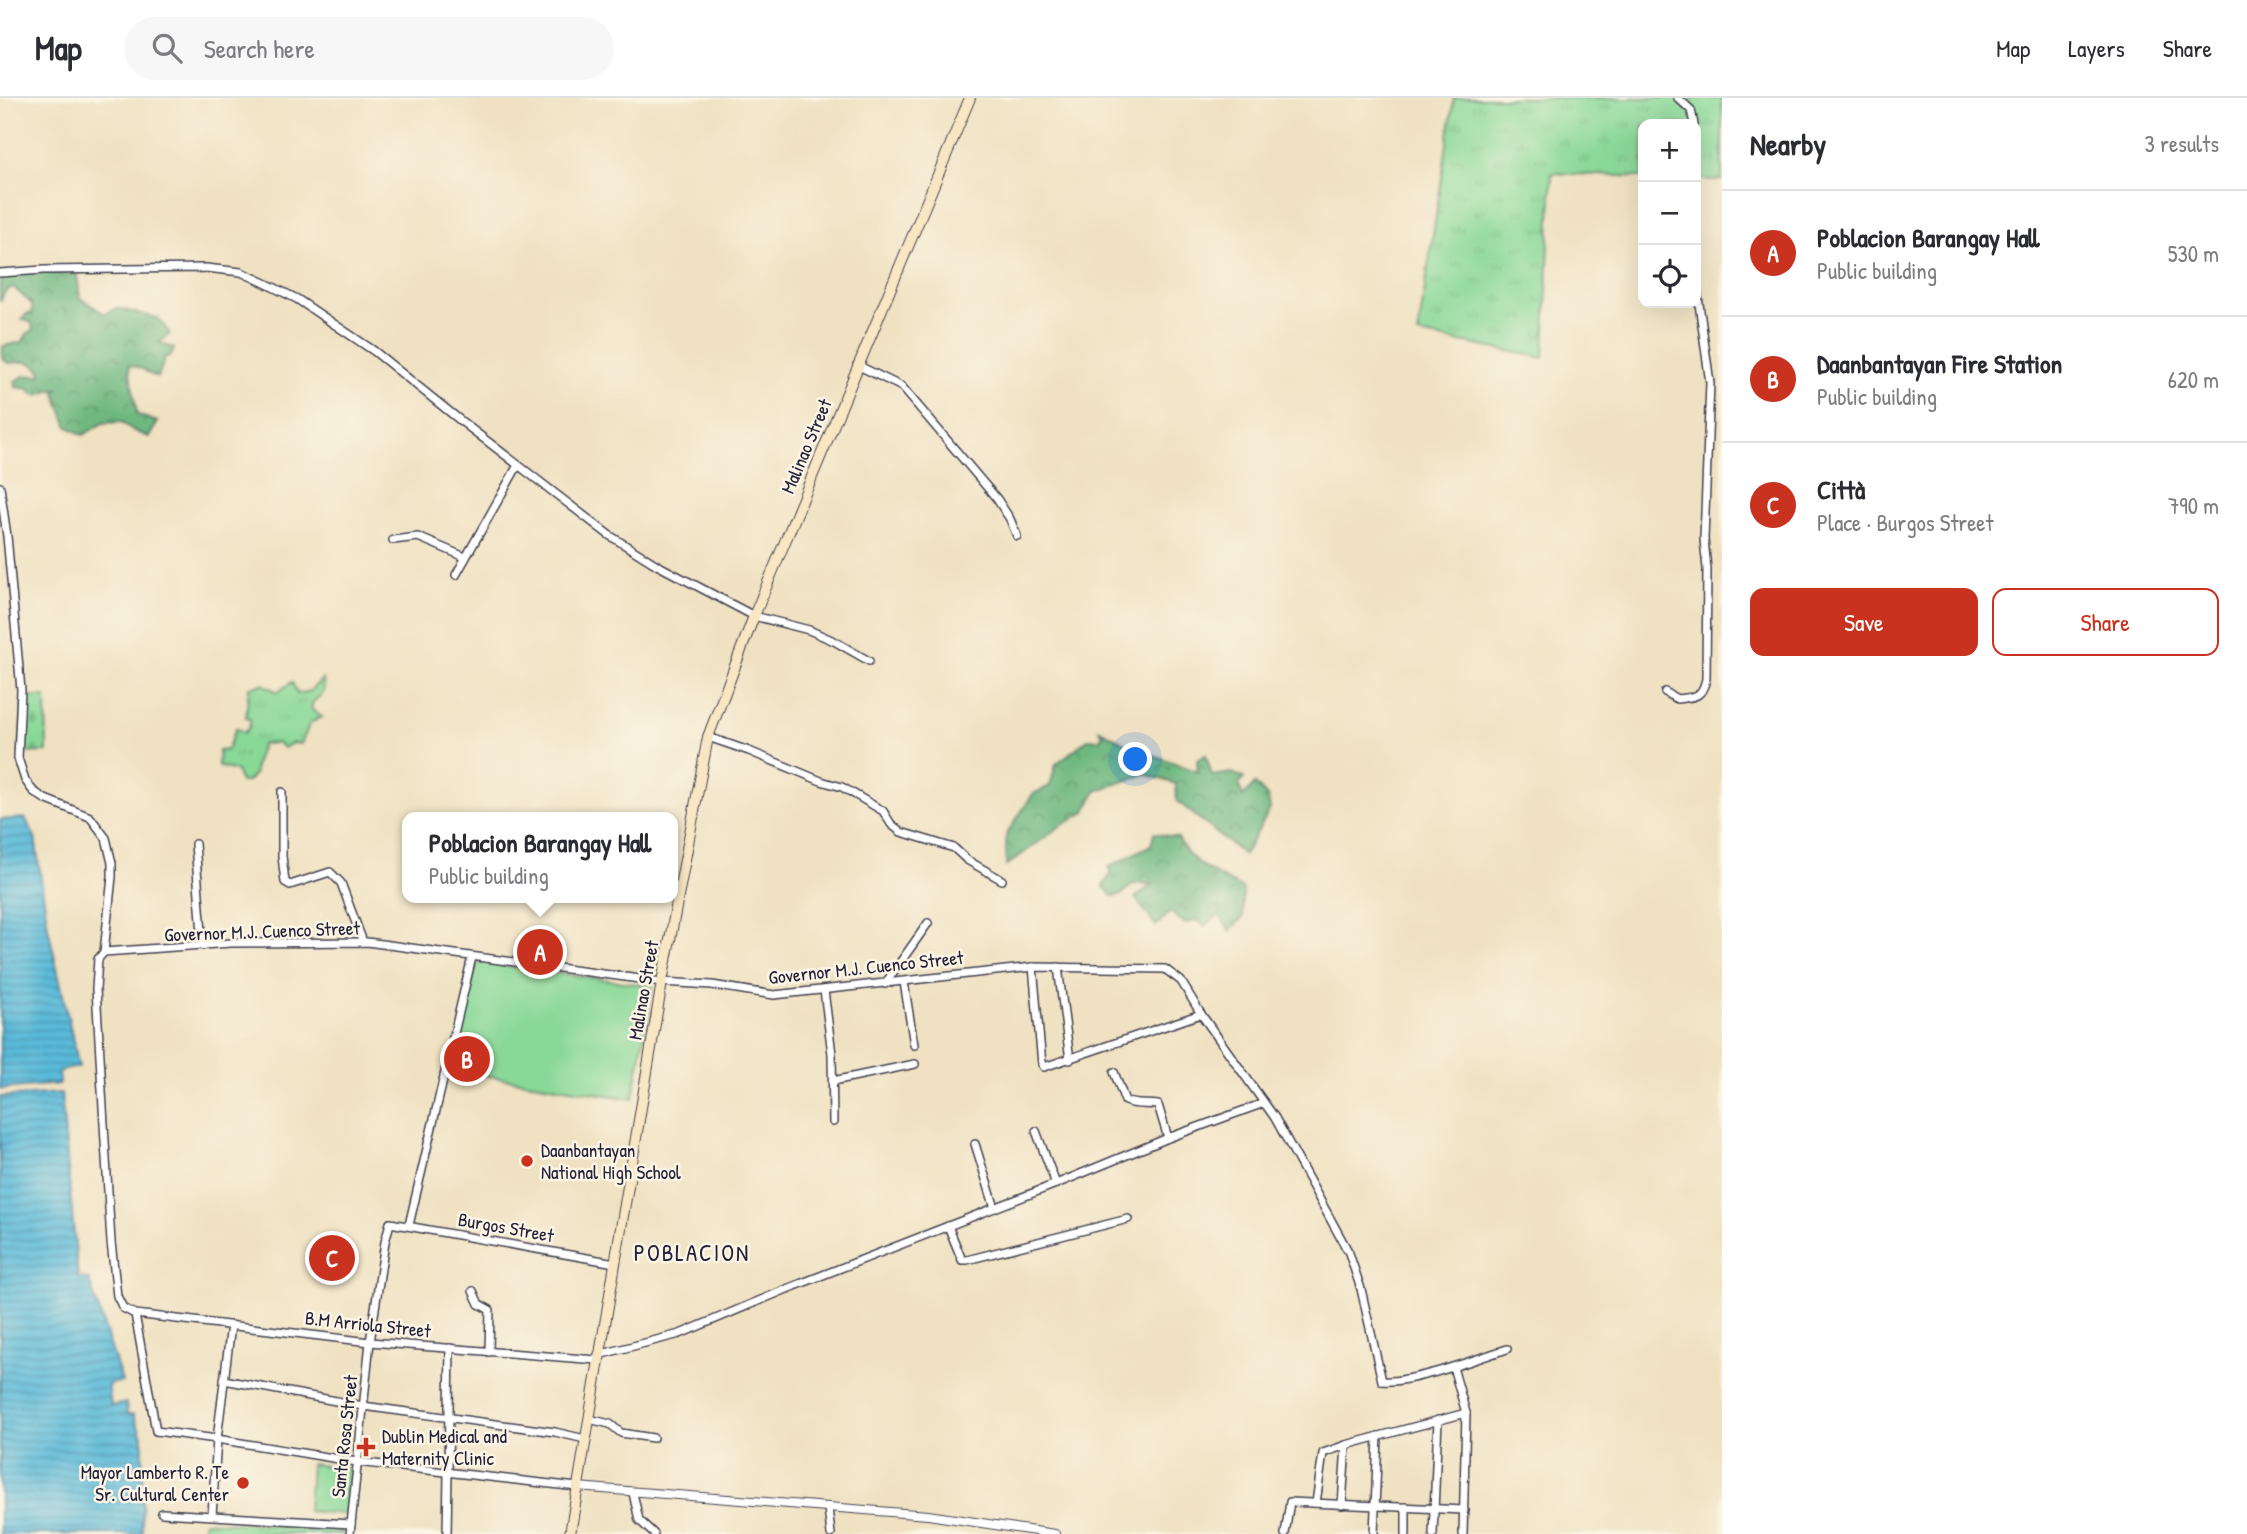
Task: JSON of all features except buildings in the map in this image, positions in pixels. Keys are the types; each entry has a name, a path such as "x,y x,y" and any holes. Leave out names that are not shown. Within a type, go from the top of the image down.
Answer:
{"main road":[{"name":"Malinao Street","path":"678,897 708,737 754,616 970,98"},
{"name":"Malinao Street","path":"569,1534 677,903"}],"street":[{"path":"1678,98 1691,110 1693,119"},
{"path":"0,273 187,268 241,272 297,299 374,351 609,536 657,565 754,616 809,630 869,661"},
{"path":"1665,692 1677,699 1696,696 1704,690 1706,679 1707,569 1704,539 1710,383 1700,308"},
{"path":"858,365 902,387 997,499 1017,536"},
{"path":"456,575 518,465"},
{"path":"0,487 21,690 17,740 20,764 25,780 33,790 45,799 90,817 106,838 112,863 104,952 98,959 96,989 111,1242 117,1296 123,1308 135,1314 156,1431 217,1438 267,1449 357,1462 633,1493 727,1497 968,1519 1055,1534"},
{"path":"393,540 418,537 466,557"},
{"path":"708,737 842,787 883,811 891,824 901,832 954,848 967,860 1002,880"},
{"path":"282,792 282,856 285,882 290,885 330,872 336,876 363,942"},
{"path":"195,844 203,946"},
{"path":"885,984 928,923"},
{"name":"Governor M.J. Cuenco Street","path":"104,952 311,941 363,942 775,995 1033,967 1157,968 1171,971 1181,981 1201,1014"},
{"path":"409,1226 472,957"},
{"path":"1033,967 1042,1064 1045,1068 1201,1014 1275,1118 1349,1253 1361,1289 1382,1381 1394,1381 1452,1367 1507,1349"},
{"path":"1058,967 1070,1060"},
{"path":"904,982 914,1045"},
{"path":"824,990 833,1081 833,1122"},
{"path":"833,1081 915,1064"},
{"path":"1114,1072 1125,1101 1133,1105 1158,1105 1168,1138"},
{"name":"B.M Arriola Street","path":"135,1314 370,1342 489,1352 598,1357 680,1334 1168,1138 1264,1103"},
{"path":"1036,1131 1056,1184"},
{"path":"975,1144 995,1208"},
{"path":"948,1226 959,1255 962,1260 967,1260 1128,1219"},
{"name":"Burgos Street","path":"390,1223 615,1263"},
{"name":"Santa Rosa Street","path":"350,1534 370,1342 384,1242 390,1223"},
{"path":"473,1291 479,1304 490,1310 489,1352"},
{"path":"212,1515 217,1438 231,1325"},
{"path":"447,1534 450,1349"},
{"path":"1452,1367 1466,1413 1463,1534"},
{"path":"224,1380 363,1406 555,1432 585,1439"},
{"path":"1317,1503 1322,1453 1466,1413"},
{"path":"589,1419 610,1424 621,1433 653,1438"},
{"path":"1433,1534 1438,1420"},
{"path":"1374,1534 1378,1436"},
{"path":"1342,1505 1346,1445"},
{"path":"633,1493 639,1520 654,1534"},
{"path":"1284,1534 1290,1502 1464,1510"},
{"path":"1406,1507 1406,1534"},
{"path":"828,1508 831,1534"},
{"path":"162,1513 351,1524"}],"green space":[{"path":"1454,98 1722,98 1722,180 1701,179 1701,119 1638,119 1638,177 1552,173 1544,358 1418,334"},
{"path":"0,272 77,274 80,298 105,314 116,308 158,318 170,334 159,343 174,348 171,356 165,357 158,377 129,365 137,415 158,422 149,437 122,422 103,423 83,435 68,427 55,392 59,388 38,395 29,389 15,387 15,381 24,376 41,375 41,370 28,362 8,363 2,358 3,346 22,342 33,330 32,323 22,319 28,313 32,315 32,304 13,287 5,292 0,302"},
{"path":"323,678 324,692 312,703 312,710 322,717 310,723 301,744 292,743 284,748 277,743 262,744 255,773 247,782 241,782 236,771 218,766 219,751 227,750 236,728 244,733 250,726 250,719 246,718 249,687 263,684 278,692 292,682 297,694 310,691"},
{"path":"23,697 46,697 47,752 20,753"},
{"path":"1100,730 1130,746 1198,772 1197,760 1206,755 1212,776 1232,773 1244,778 1239,785 1243,797 1255,784 1268,798 1270,809 1244,855 1177,801 1176,784 1145,774 1096,791 1085,812 1059,827 1006,866 1006,835 1033,794 1050,786 1056,764 1088,739 1098,740 1103,735"},
{"path":"1154,833 1178,838 1198,862 1243,889 1243,917 1230,931 1219,915 1204,926 1197,920 1185,924 1170,912 1156,926 1135,898 1153,884 1133,884 1121,895 1112,896 1103,886 1111,874 1109,867 1151,845"},
{"path":"477,962 653,986 633,1099 451,1070"},
{"path":"311,1464 350,1469 345,1514 308,1511"},
{"path":"204,1521 342,1530 342,1534 203,1534"}],"water":[{"path":"25,818 35,837 48,927 79,1067 59,1071 60,1084 0,1089 0,820"},
{"path":"61,1093 78,1277 89,1280 122,1382 108,1384 111,1406 126,1403 127,1414 133,1414 143,1438 142,1534 0,1534 0,1097"}],"place":[{"name":"Poblacion Barangay Hall","path":"540,952"},
{"name":"Daanbantayan Fire Station","path":"467,1059"},
{"name":"Daanbantayan National High School","path":"527,1161"},
{"name":"Città","path":"332,1258"},
{"name":"Dublin Medical and Maternity Clinic","path":"366,1447"},
{"name":"Mayor Lamberto R. Te Sr. Cultural Center","path":"243,1483"}],"district":[{"name":"POBLACION","path":"692,1253"}]}
